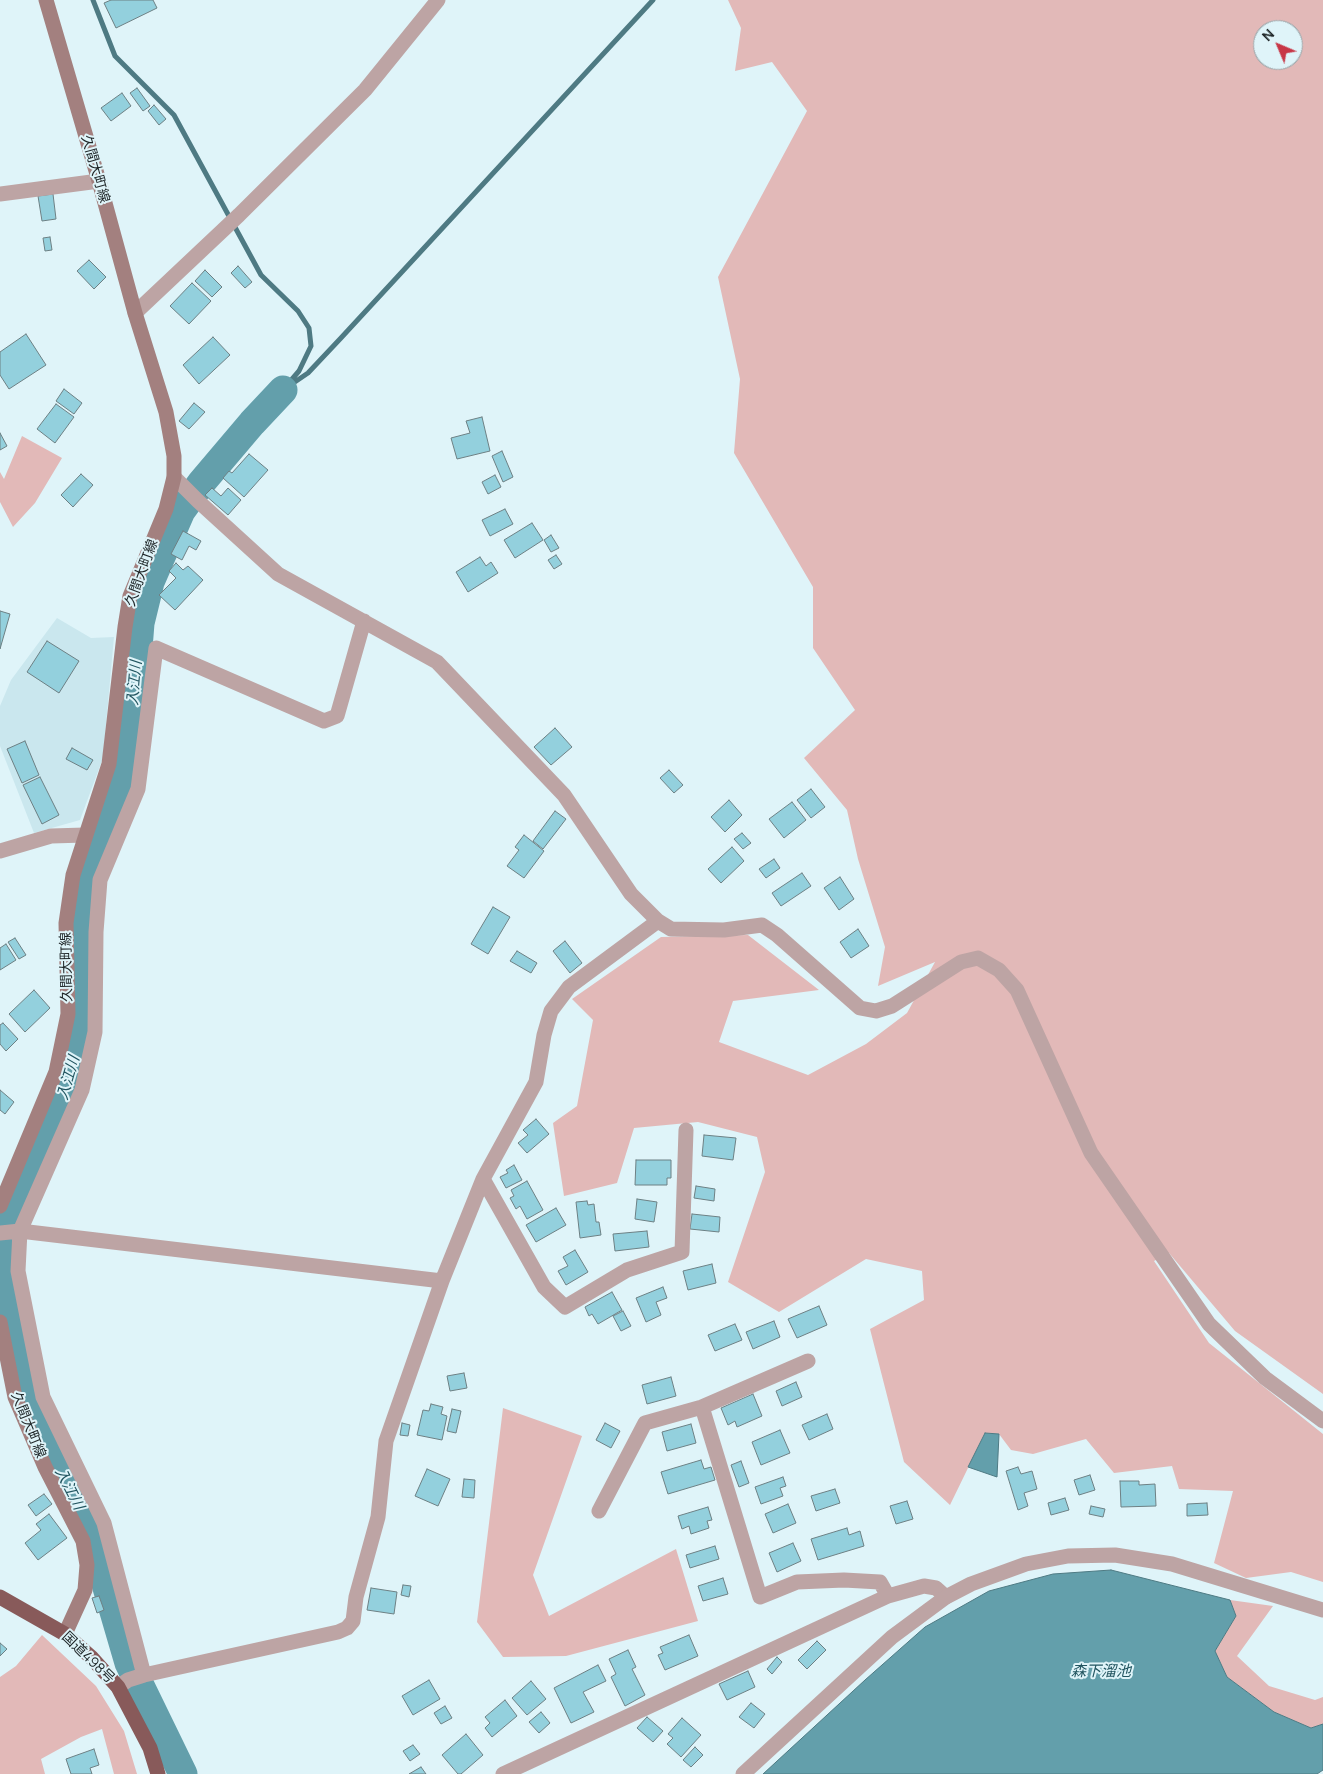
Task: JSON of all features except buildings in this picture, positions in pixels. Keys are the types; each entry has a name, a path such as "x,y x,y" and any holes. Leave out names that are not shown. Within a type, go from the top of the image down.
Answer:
{"highway":[{"name":"国道498号","path":"0,1597 65,1634 123,1684 150,1748 158,1774"}],"main road":[{"name":"久間大町線","path":"0,1206 56,1072 68,1014 66,924 73,875 109,764 130,596 166,509 174,476 174,456 166,412 135,313 46,0"},
{"name":"久間大町線","path":"0,1322 15,1397 45,1467 83,1541 87,1565 85,1590 65,1634"}],"street":[{"path":"135,313 239,215 365,90 438,0"},
{"path":"0,194 99,181"},
{"path":"174,476 198,501 278,574 437,662 564,795 630,894 658,921 671,928 724,930 762,925 777,935 860,1008 876,1012 892,1006 961,962 978,958 999,970 1018,990 1091,1153 1208,1324 1265,1378 1323,1421"},
{"path":"144,1675 104,1523 43,1398 18,1270 20,1231 82,1090 96,1032 96,932 100,880 138,788 156,648 324,721 337,716 364,621"},
{"path":"0,851 52,836 85,835"},
{"path":"123,1684 144,1675 338,1632 347,1628 353,1622 356,1597 378,1517 386,1441 442,1281 484,1179 536,1082 544,1035 551,1011 570,987 658,921"},
{"path":"484,1179 544,1287 565,1307 627,1270 682,1252 686,1130"},
{"path":"0,1233 20,1231 442,1281"},
{"path":"599,1511 645,1423 702,1407 808,1361"},
{"path":"702,1407 760,1597 797,1582 844,1580 880,1582 888,1596"},
{"path":"743,1774 892,1637 946,1597 971,1584 1026,1564 1068,1556 1116,1555 1172,1564 1323,1610"},
{"path":"502,1774 888,1596 924,1586 936,1588 946,1597"}],"shaded area":[{"path":"728,0 1323,0 1323,1394 1235,1331 1169,1253 1154,1261 1209,1343 1323,1434 1323,1582 1291,1572 1246,1578 1214,1563 1233,1491 1179,1489 1172,1466 1114,1473 1086,1439 1033,1454 1011,1450 999,1434 985,1433 950,1505 904,1462 870,1329 924,1300 922,1271 866,1259 779,1312 728,1282 765,1172 757,1137 698,1122 634,1128 617,1183 564,1196 553,1123 577,1106 593,1020 572,999 661,937 748,935 819,990 733,1001 719,1042 808,1075 866,1044 907,1013 935,962 878,986 885,947 858,859 847,810 804,758 855,710 813,648 813,587 734,453 740,379 718,277 807,111 772,62 735,71 741,28"},
{"path":"22,436 62,458 35,503 13,527 0,502 0,472 4,479"},
{"path":"57,618 91,638 114,637 103,758 80,820 34,833 0,746 0,706 11,680"},
{"path":"503,1408 582,1436 533,1575 549,1616 676,1549 698,1621 566,1656 503,1657 477,1622"},
{"path":"1230,1600 1273,1606 1237,1656 1269,1686 1315,1700 1323,1697 1323,1724 1311,1728 1274,1712 1227,1677 1215,1651 1236,1616"},
{"path":"42,1635 96,1686 124,1731 137,1774 114,1774 102,1729 81,1737 41,1759 45,1774 0,1774 0,1677 16,1666"}],"water":[{"path":"985,1433 999,1434 997,1477 968,1467"},
{"name":"森下溜池","path":"1111,1570 1230,1600 1236,1616 1215,1651 1227,1677 1274,1712 1311,1728 1323,1724 1323,1770 1317,1774 763,1774 925,1627 989,1591 1053,1574"}],"waterway":[{"path":"93,0 115,56 174,115 261,275 298,311 309,328 311,346 299,371 287,385"},
{"path":"283,390 308,373 653,0"},
{"name":"入江川","path":"183,1774 129,1663 91,1533 55,1462 27,1389 3,1274 11,1217 66,1095 83,1025 79,926 87,878 115,805 130,749 140,623 150,582 181,511 202,482 283,390"}]}
